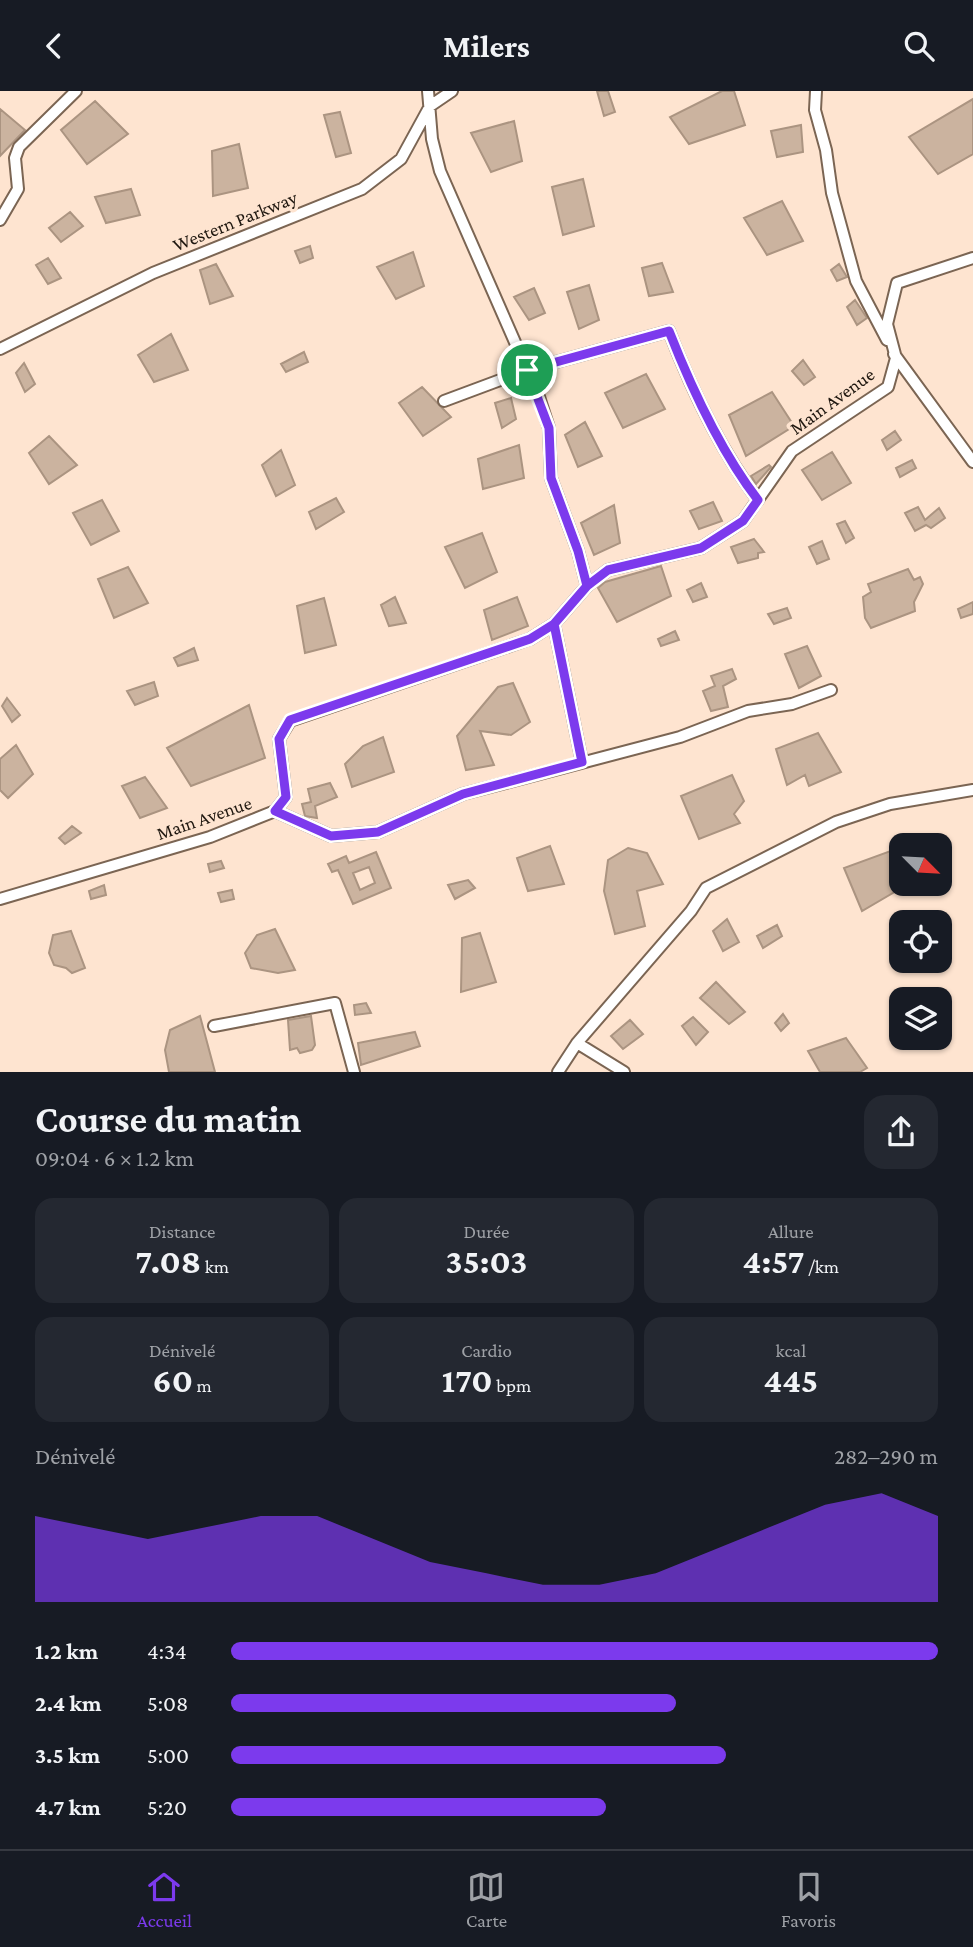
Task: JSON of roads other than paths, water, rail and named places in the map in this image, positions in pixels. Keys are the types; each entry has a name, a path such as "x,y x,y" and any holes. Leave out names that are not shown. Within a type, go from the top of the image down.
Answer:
{"street":[{"path":"0,220 18,189 15,158 19,147 76,91"},
{"path":"428,91 440,171 527,370 549,428 551,478 578,551 587,586"},
{"name":"Western Parkway","path":"0,349 153,273 362,189 401,159 430,106 452,91"},
{"path":"816,91 815,110 832,193 856,281 896,358 973,462"},
{"name":"Main Avenue","path":"0,899 210,837 275,811 286,797 279,739 290,720 530,639 554,624 587,586 608,570 701,548 743,521 792,451 888,387 896,358 887,324 897,283 973,258"},
{"path":"444,401 527,370 669,331 689,381 738,475 758,500"},
{"path":"554,624 582,762"},
{"path":"275,811 331,836 378,832 463,794 680,737 748,711 792,704 831,690"},
{"path":"558,1072 577,1043 691,911 706,888 836,822 890,804 973,790"},
{"path":"214,1026 335,1003 354,1072"},
{"path":"577,1043 624,1072"}]}
